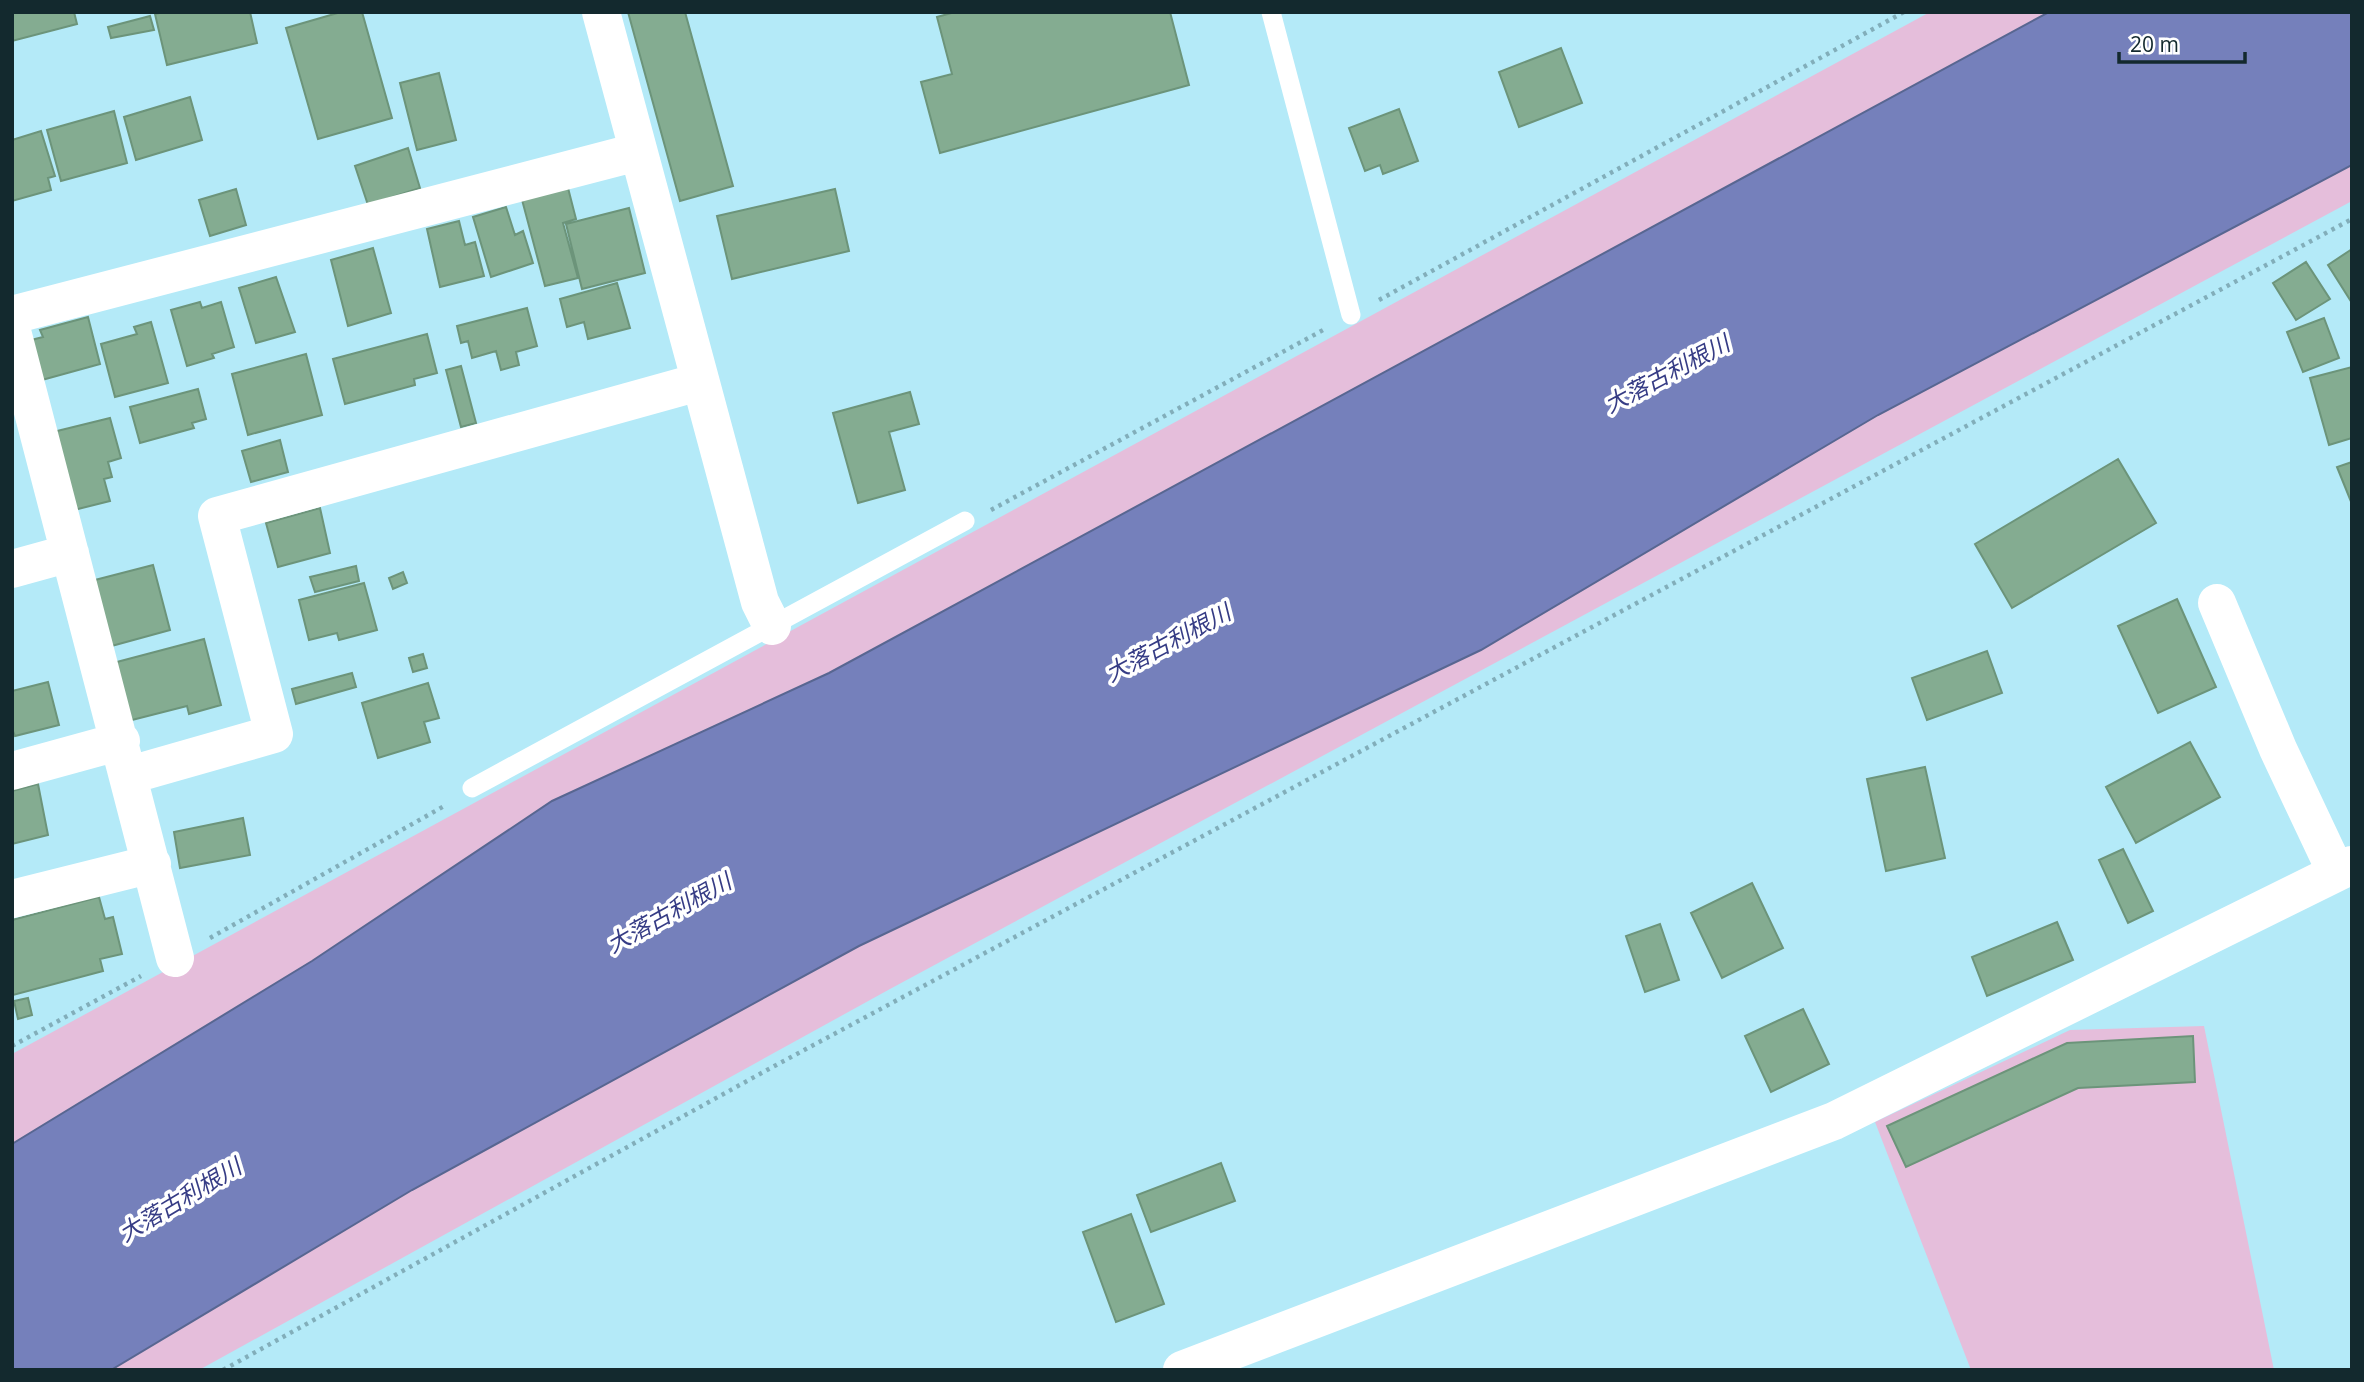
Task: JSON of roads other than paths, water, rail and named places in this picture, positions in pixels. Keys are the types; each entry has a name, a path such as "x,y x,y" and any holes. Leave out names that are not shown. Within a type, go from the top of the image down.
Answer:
{"street":[{"path":"601,12 760,602 772,626"},
{"path":"12,315 637,152"},
{"path":"12,331 126,758 175,958"},
{"path":"12,771 126,758 274,734 217,516 699,382"},
{"path":"12,569 70,553"},
{"path":"1182,1370 1833,1121 2344,869 2278,749 2217,603"},
{"path":"12,899 152,864"}],"lane":[{"path":"1271,12 1351,315"},
{"path":"472,788 965,522"}],"water":[{"name":"大落古利根川","path":"2049,12 2352,12 2352,165 1878,415 1481,650 859,946 412,1190 111,1370 12,1370 12,1144 312,961 552,801 829,673"}]}
